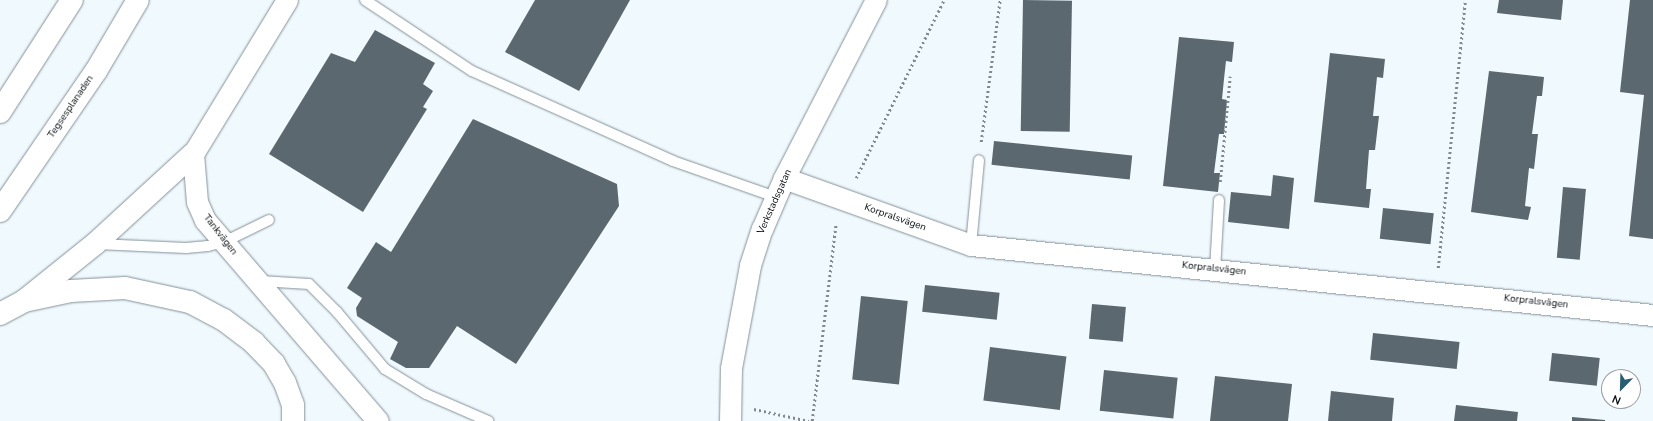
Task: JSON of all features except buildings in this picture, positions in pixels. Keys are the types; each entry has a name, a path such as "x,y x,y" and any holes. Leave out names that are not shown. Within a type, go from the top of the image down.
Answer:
{"main road":[{"path":"0,112 72,0"},
{"name":"Tegsesplanaden","path":"0,211 96,71 138,0"},
{"path":"0,314 24,301 95,244 193,154"},
{"path":"24,301 99,288 125,288 190,302 224,320 254,342 274,364 285,383 293,405 293,421"}],"street":[{"path":"193,154 287,0"},
{"name":"Verkstadsgatan","path":"730,412 731,368 750,265 780,188 876,0"},
{"name":"Tankvägen","path":"193,154 197,202 205,220 260,281 378,421"},
{"name":"Korpralsvägen","path":"780,188 971,245 1653,314"}],"lane":[{"path":"365,0 472,71 673,161 780,188"},
{"path":"971,245 979,160"},
{"path":"1215,270 1219,200"},
{"path":"95,244 186,248 224,242 269,220"},
{"path":"260,281 310,284 337,312 385,370 426,394 488,421"}],"path":[{"path":"979,160 1000,0"},
{"path":"1436,292 1465,0"},
{"path":"1219,200 1230,76"},
{"path":"730,412 809,421"}]}
